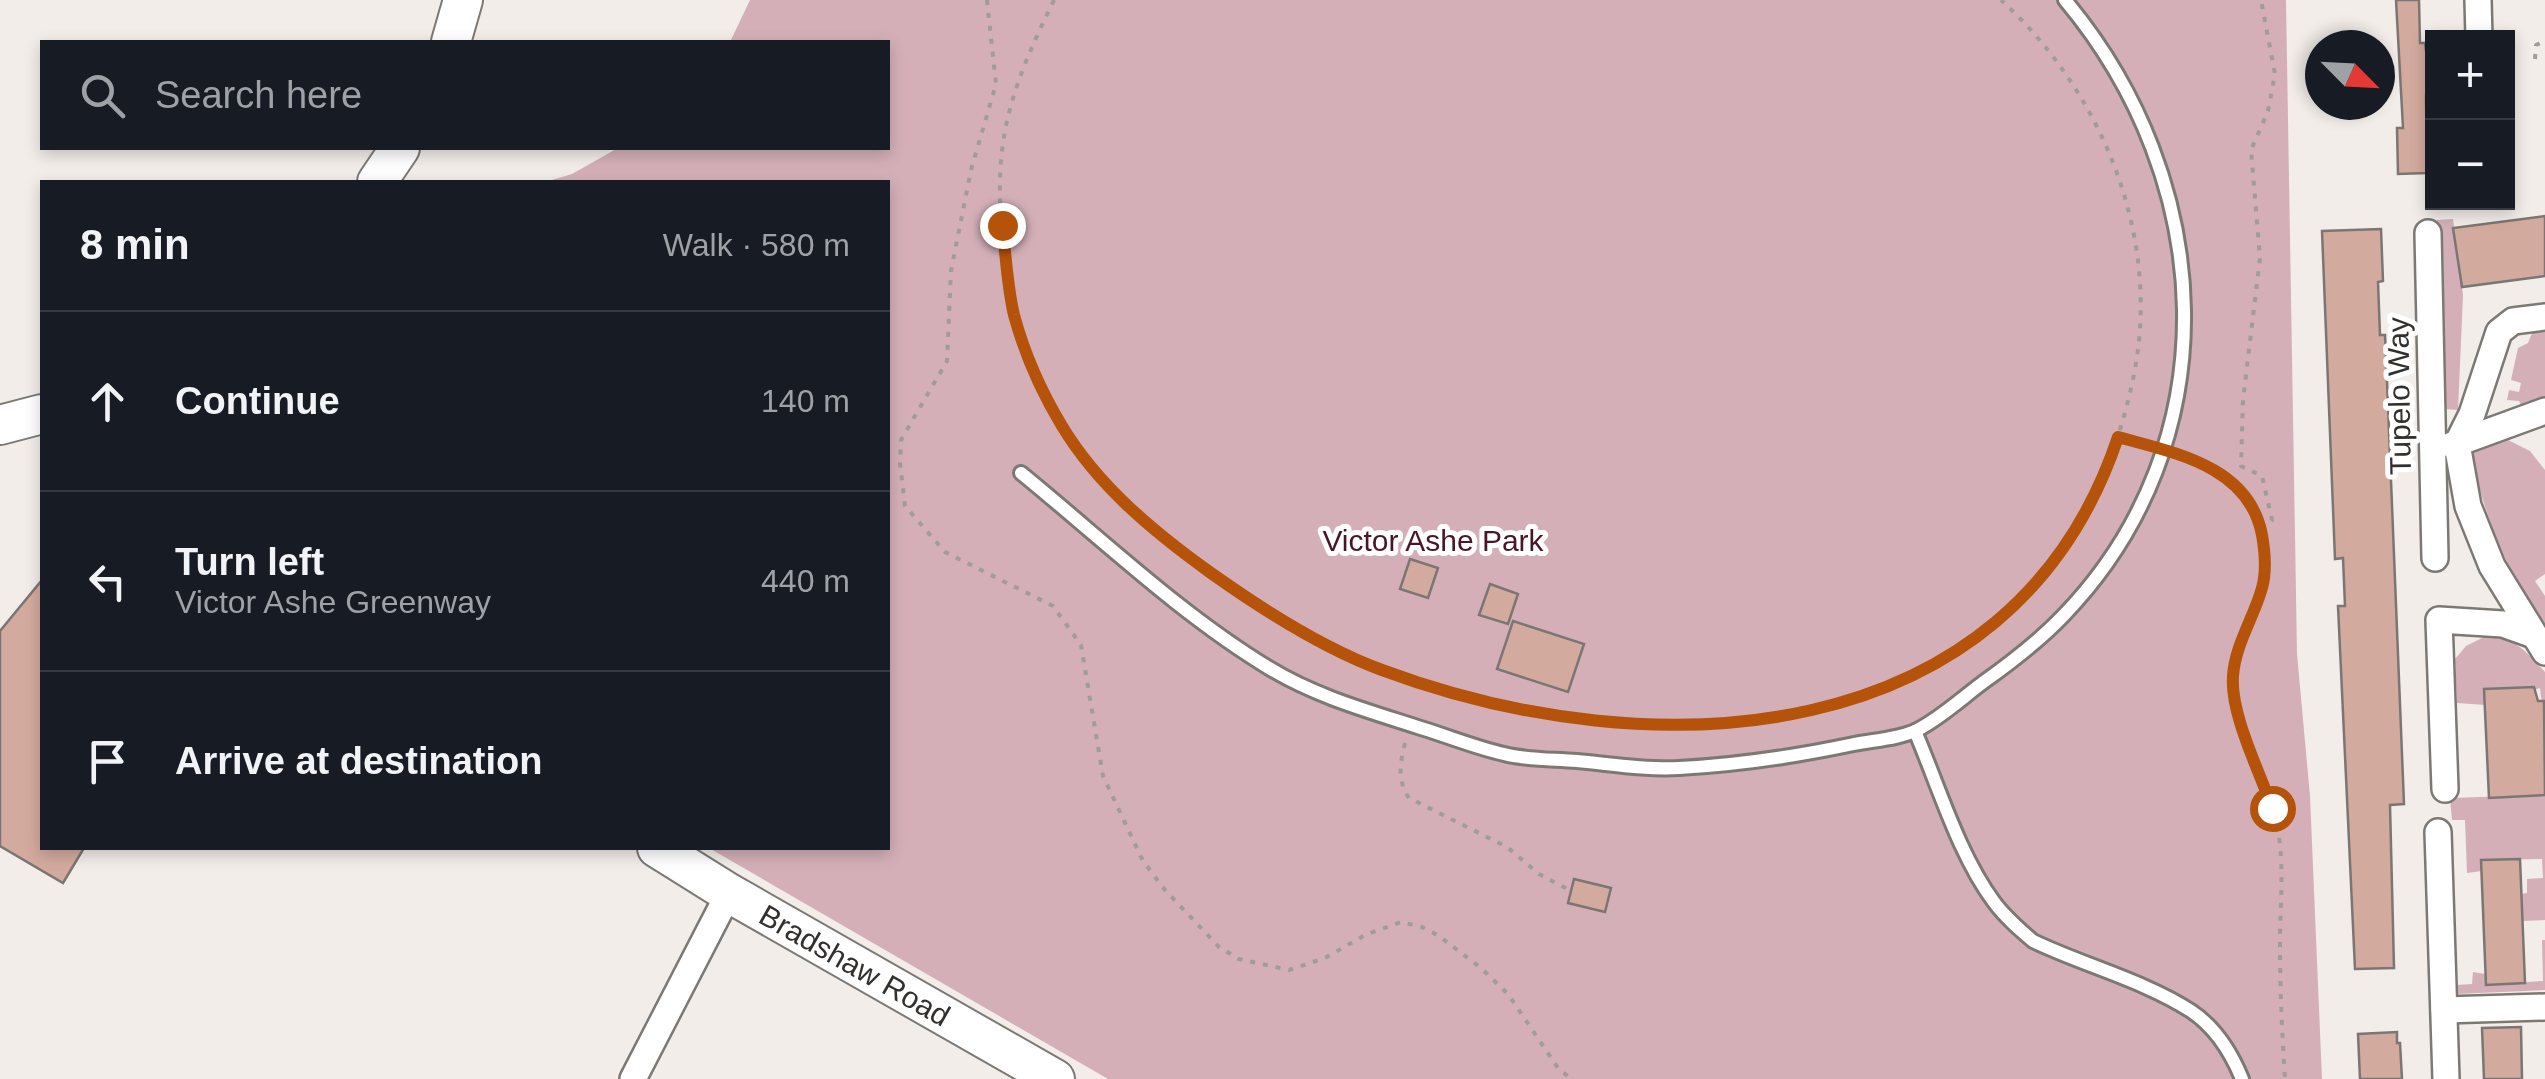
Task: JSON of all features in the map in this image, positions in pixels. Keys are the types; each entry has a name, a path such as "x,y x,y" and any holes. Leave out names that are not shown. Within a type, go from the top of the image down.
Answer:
{"street":[{"path":"452,40 463,0"},
{"path":"2478,0 2479,30"},
{"path":"379,180 399,150"},
{"name":"Tupelo Way","path":"2428,234 2445,446 2435,558"},
{"path":"2445,446 2472,414 2500,332 2512,321 2545,317"},
{"path":"2445,446 2545,412"},
{"path":"0,426 40,415"},
{"path":"2445,446 2492,566 2538,643"},
{"path":"2445,789 2438,620 2503,624 2538,643"},
{"path":"2438,832 2446,1079"},
{"name":"Bradshaw Road","path":"660,850 1055,1079"},
{"path":"633,1079 729,893"},
{"path":"2444,1010 2545,1006"}],"lane":[{"path":"1021,473 1208,627 1272,671 1346,704 1506,755 1675,769 1811,753 1915,732 2028,650 2066,614 2117,547 2139,510 2163,451 2182,362 2183,274 2177,224 2150,135 2110,58 2065,0"},
{"path":"1915,732 1979,878 2012,923 2033,940 2191,1011 2216,1034 2234,1059 2242,1079"}],"path":[{"path":"987,0 996,84 972,170 951,271 946,362 902,440 900,463 905,506 945,552 1053,606 1081,646 1103,776 1143,861 1219,947 1239,959 1288,970 1325,958 1365,935 1402,922 1422,927 1481,968 1508,994 1558,1068 1571,1079"},
{"path":"1054,0 1029,52 1007,118 1002,225 1014,315 1036,372 1062,427 1119,499 1176,548 1246,598 1378,669 1493,705 1632,723 1702,724 1774,719 1854,701 1930,668 1962,648 2018,600 2077,528 2107,471 2137,355 2140,315 2138,273 2122,188 2106,143 2078,89 2047,47 2001,0"},
{"path":"2260,527 2272,520 2262,476 2241,466 2243,400 2260,258 2250,150 2268,111 2275,74 2261,0"},
{"path":"2536,59 2536,45 2545,42"},
{"path":"2118,437 2194,460 2234,482 2254,508 2260,527 2266,557 2263,586 2232,676 2238,712 2278,836 2284,889 2280,938 2285,1079"},
{"path":"1410,724 1400,774 1402,788 1409,798 1508,847 1552,884 1571,891"}],"green space":[{"name":"Victor Ashe Park","path":"750,0 2286,0 2297,654 2310,796 2322,1079 1108,1079 712,850 890,850 890,180 552,180 572,174 614,150 890,150 890,40 731,40"},
{"path":"2453,219 2463,295 2458,410 2444,409 2437,220"},
{"path":"2545,331 2545,397 2523,409 2519,401 2507,400 2509,390 2519,392 2521,383 2511,380 2518,348 2528,343 2532,333"},
{"path":"2508,440 2530,451 2545,470 2545,574 2535,581 2545,596 2545,629 2499,545 2471,454"},
{"path":"2484,637 2511,642 2545,672 2545,732 2540,688 2485,705 2457,703 2455,659 2466,646"},
{"path":"2545,795 2545,920 2522,921 2521,894 2527,893 2527,879 2543,878 2542,859 2482,860 2482,871 2467,873 2465,820 2452,820 2450,798"},
{"path":"2542,940 2545,990 2456,994 2457,985 2472,984 2473,972 2485,974 2486,985 2543,981"}],"building":[{"path":"2396,0 2419,0 2420,43 2425,43 2425,173 2398,174 2397,128 2403,128"},
{"path":"2545,216 2545,276 2462,287 2453,228"},
{"path":"2381,229 2380,335 2385,335 2404,804 2390,805 2394,968 2355,969 2338,606 2345,606 2343,558 2335,559 2322,231"},
{"path":"1410,559 1438,568 1428,598 1400,589"},
{"path":"40,582 40,850 83,850 63,883 0,846 0,631"},
{"path":"1490,584 1518,594 1508,624 1479,615"},
{"path":"1513,621 1584,644 1568,692 1497,669"},
{"path":"2534,687 2538,701 2544,701 2545,795 2489,798 2484,689"},
{"path":"2520,859 2525,983 2486,985 2481,860"},
{"path":"1574,879 1611,888 1605,912 1568,903"},
{"path":"2521,1027 2522,1079 2484,1079 2482,1028"},
{"path":"2397,1032 2402,1079 2360,1079 2358,1034"}],"route":[{"path":"1002,225 1014,315 1036,372 1062,427 1119,499 1176,548 1246,598 1338,650 1378,669 1493,705 1617,722 1702,724 1774,719 1854,701 1930,668 1962,648 2018,600 2077,528 2107,471 2118,437 2217,470 2234,482 2254,508 2266,557 2263,586 2232,676 2238,712 2272,808"}]}
